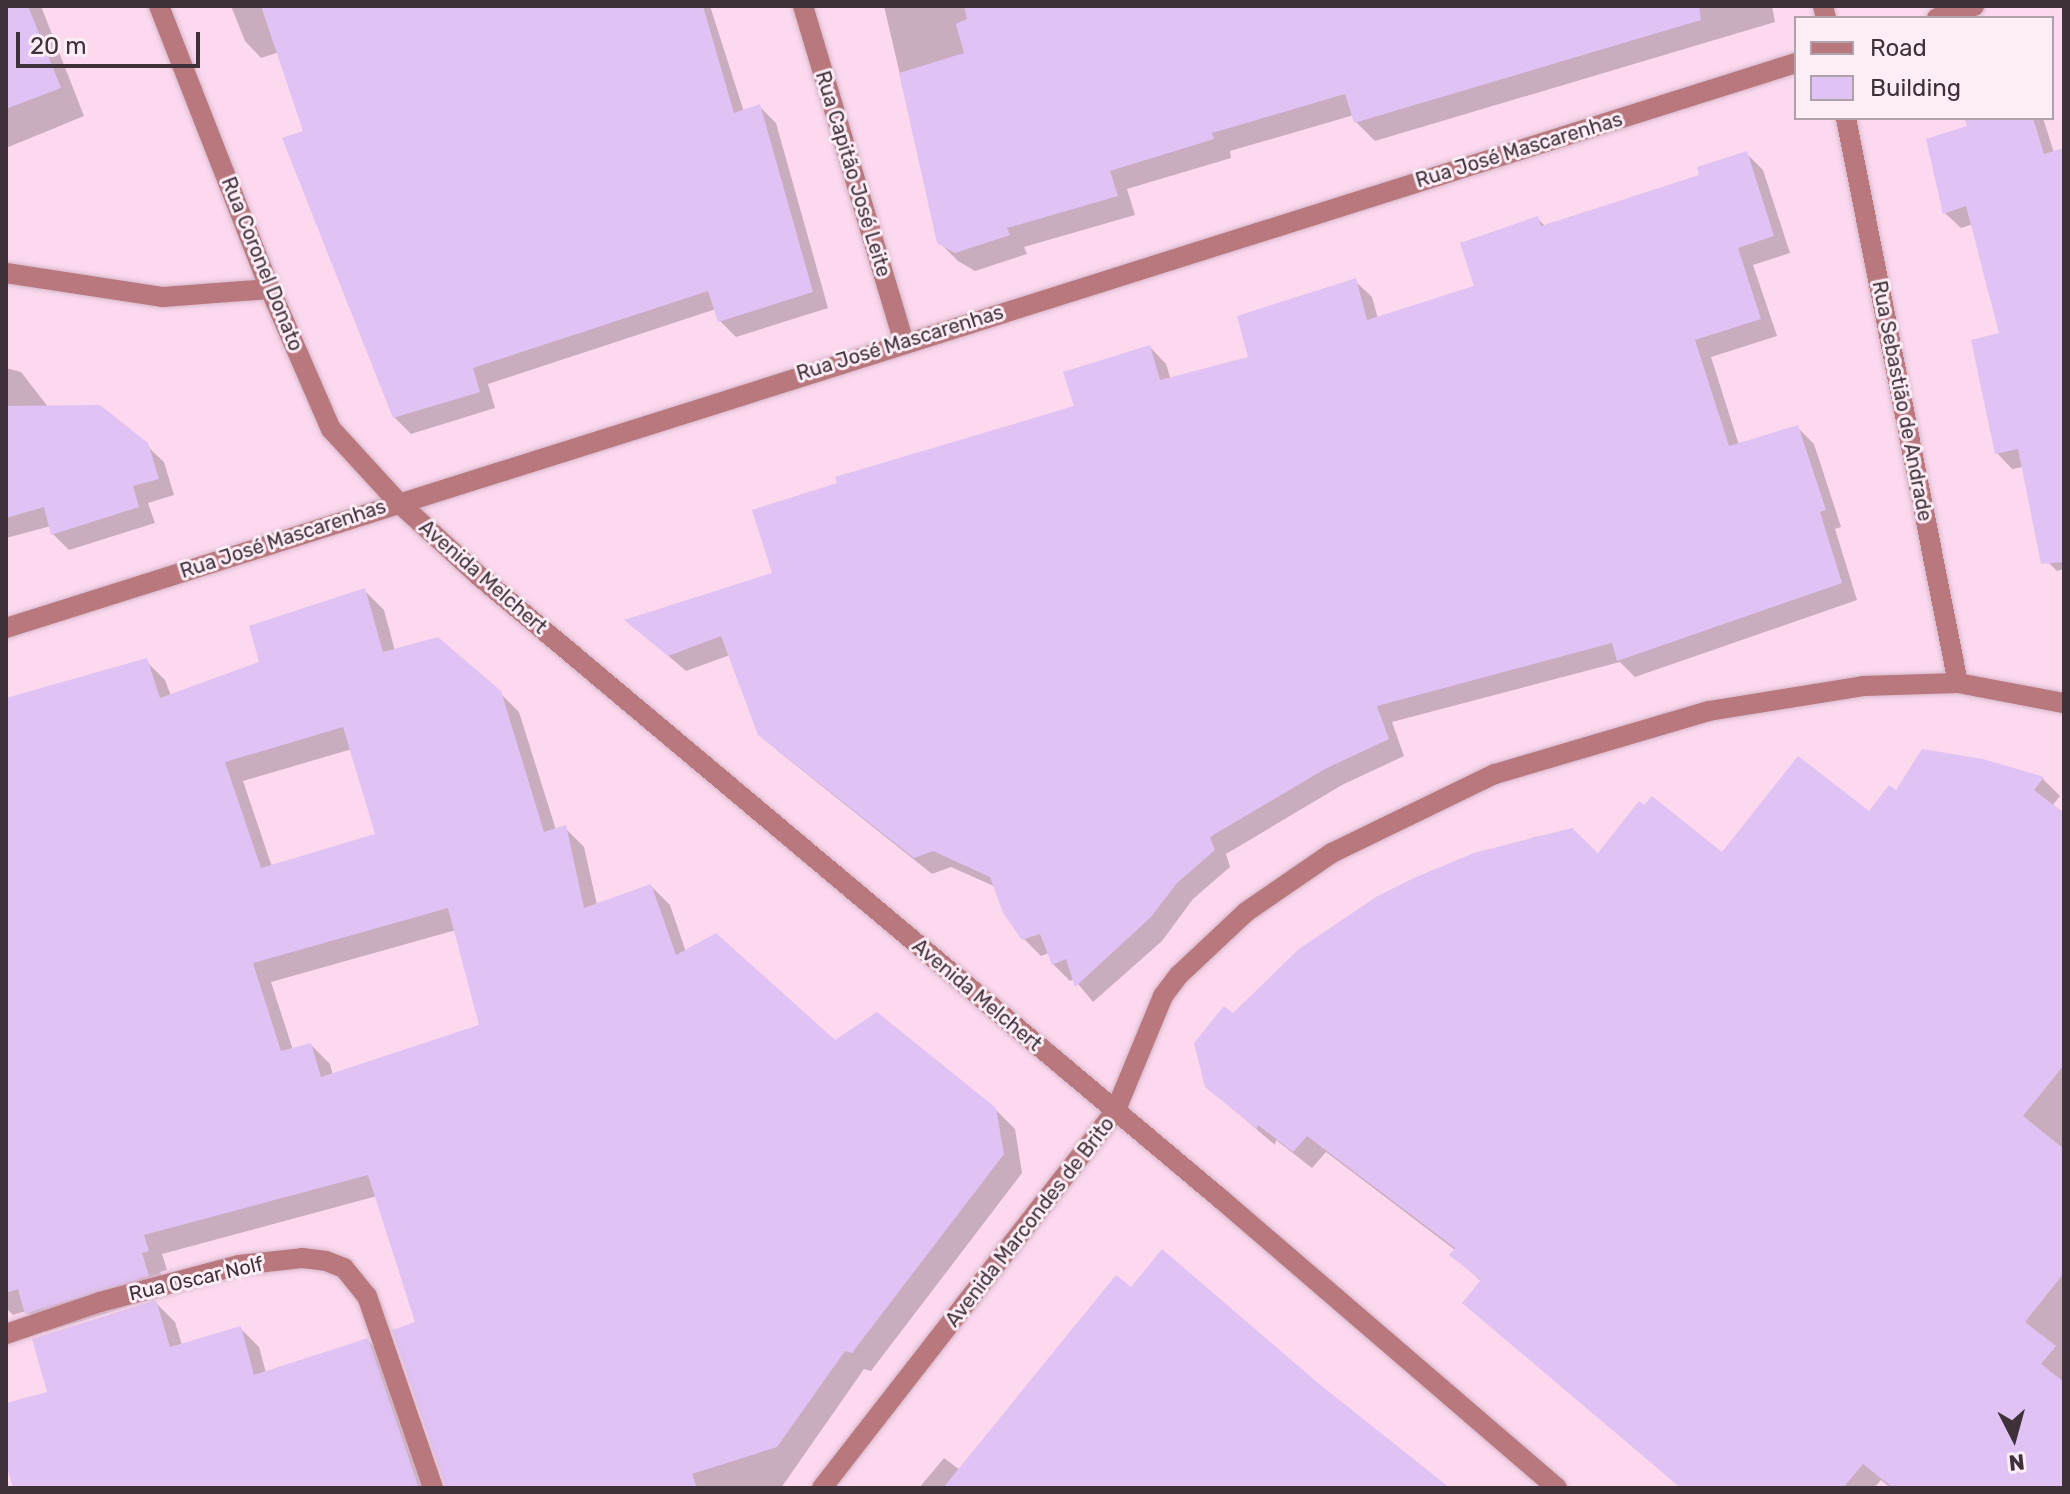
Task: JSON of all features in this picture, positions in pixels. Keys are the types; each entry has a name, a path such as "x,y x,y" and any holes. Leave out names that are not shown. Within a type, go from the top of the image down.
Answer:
{"street":[{"name":"Rua Coronel Donato","path":"159,6 270,289 331,429 398,502"},
{"name":"Rua Capitão José Leite","path":"803,6 904,342"},
{"path":"1943,16 1974,6"},
{"name":"Rua José Mascarenhas","path":"6,628 904,342 1794,64"},
{"name":"Rua Sebastião de Andrade","path":"1846,120 1958,683"},
{"path":"6,273 163,297 270,289"},
{"name":"Avenida Melchert","path":"398,502 479,576 1115,1112 1532,1480 1557,1488"},
{"name":"Avenida Marcondes de Brito","path":"822,1488 1115,1112 1163,996 1179,975 1246,912 1332,853 1495,774 1709,711 1863,686 1958,683 2064,703"},
{"name":"Rua Oscar Nolf","path":"6,1334 100,1302 239,1265 302,1258 326,1261 344,1268 367,1296 433,1488"}],"building":[{"path":"6,6 28,6 61,88 6,109"},
{"path":"261,6 703,6 734,113 760,104 813,292 718,322 708,291 473,368 480,392 393,418 282,138 303,131"},
{"path":"964,6 1699,6 1701,20 1354,123 1345,94 1212,133 1214,139 1110,171 1118,196 1007,228 1010,235 955,253 937,243 899,73 964,53 956,24 967,19"},
{"path":"1965,120 2034,120 2044,154 2064,148 2064,562 2041,564 2018,449 1995,454 1971,340 1999,333 1966,206 1943,214 1926,139 1967,126"},
{"path":"1747,151 1774,236 1738,248 1761,319 1695,340 1729,446 1798,425 1826,510 1820,512 1842,583 1617,661 1612,643 1377,706 1389,739 1325,769 1210,837 1215,850 1177,883 1151,917 1075,987 1066,959 1052,965 1040,934 1022,940 1003,913 990,877 933,851 914,858 758,735 721,636 668,656 624,620 772,573 752,510 837,483 835,477 1074,406 1063,372 1150,345 1160,380 1248,357 1237,316 1356,278 1367,320 1474,286 1460,243 1538,216 1541,226 1699,175 1697,167"},
{"path":"100,405 148,443 159,479 133,486 139,507 51,535 44,507 6,518 6,406"},
{"path":"365,588 383,652 438,637 501,691 544,832 566,825 584,908 651,884 676,955 716,933 835,1040 877,1012 996,1108 1004,1154 852,1353 845,1351 777,1447 692,1474 697,1488 446,1488 392,1330 415,1322 368,1175 144,1235 149,1251 142,1253 149,1276 25,1314 18,1289 6,1293 6,698 147,658 160,698 259,662 249,626","holes":["343,727 375,834 261,868 225,762","448,908 479,1025 321,1077 311,1043 281,1051 253,963"]},
{"path":"1922,749 1983,759 2044,777 2034,790 2064,813 2064,1065 2023,1116 2064,1149 2064,1273 2025,1322 2056,1346 2041,1364 2064,1382 2064,1488 1893,1488 1863,1464 1843,1488 1681,1488 1462,1303 1481,1280 1449,1255 1455,1248 1307,1136 1293,1152 1258,1125 1257,1129 1205,1087 1194,1043 1224,1006 1233,1013 1299,949 1376,897 1416,877 1474,853 1572,828 1598,853 1639,801 1644,805 1652,796 1722,852 1798,756 1869,811 1889,785 1896,790"},
{"path":"1162,1249 1318,1383 1450,1488 943,1488 1116,1275 1131,1287"},
{"path":"156,1300 170,1347 241,1326 254,1375 368,1338 419,1488 13,1488 6,1463 6,1403 47,1392 32,1339"}]}
